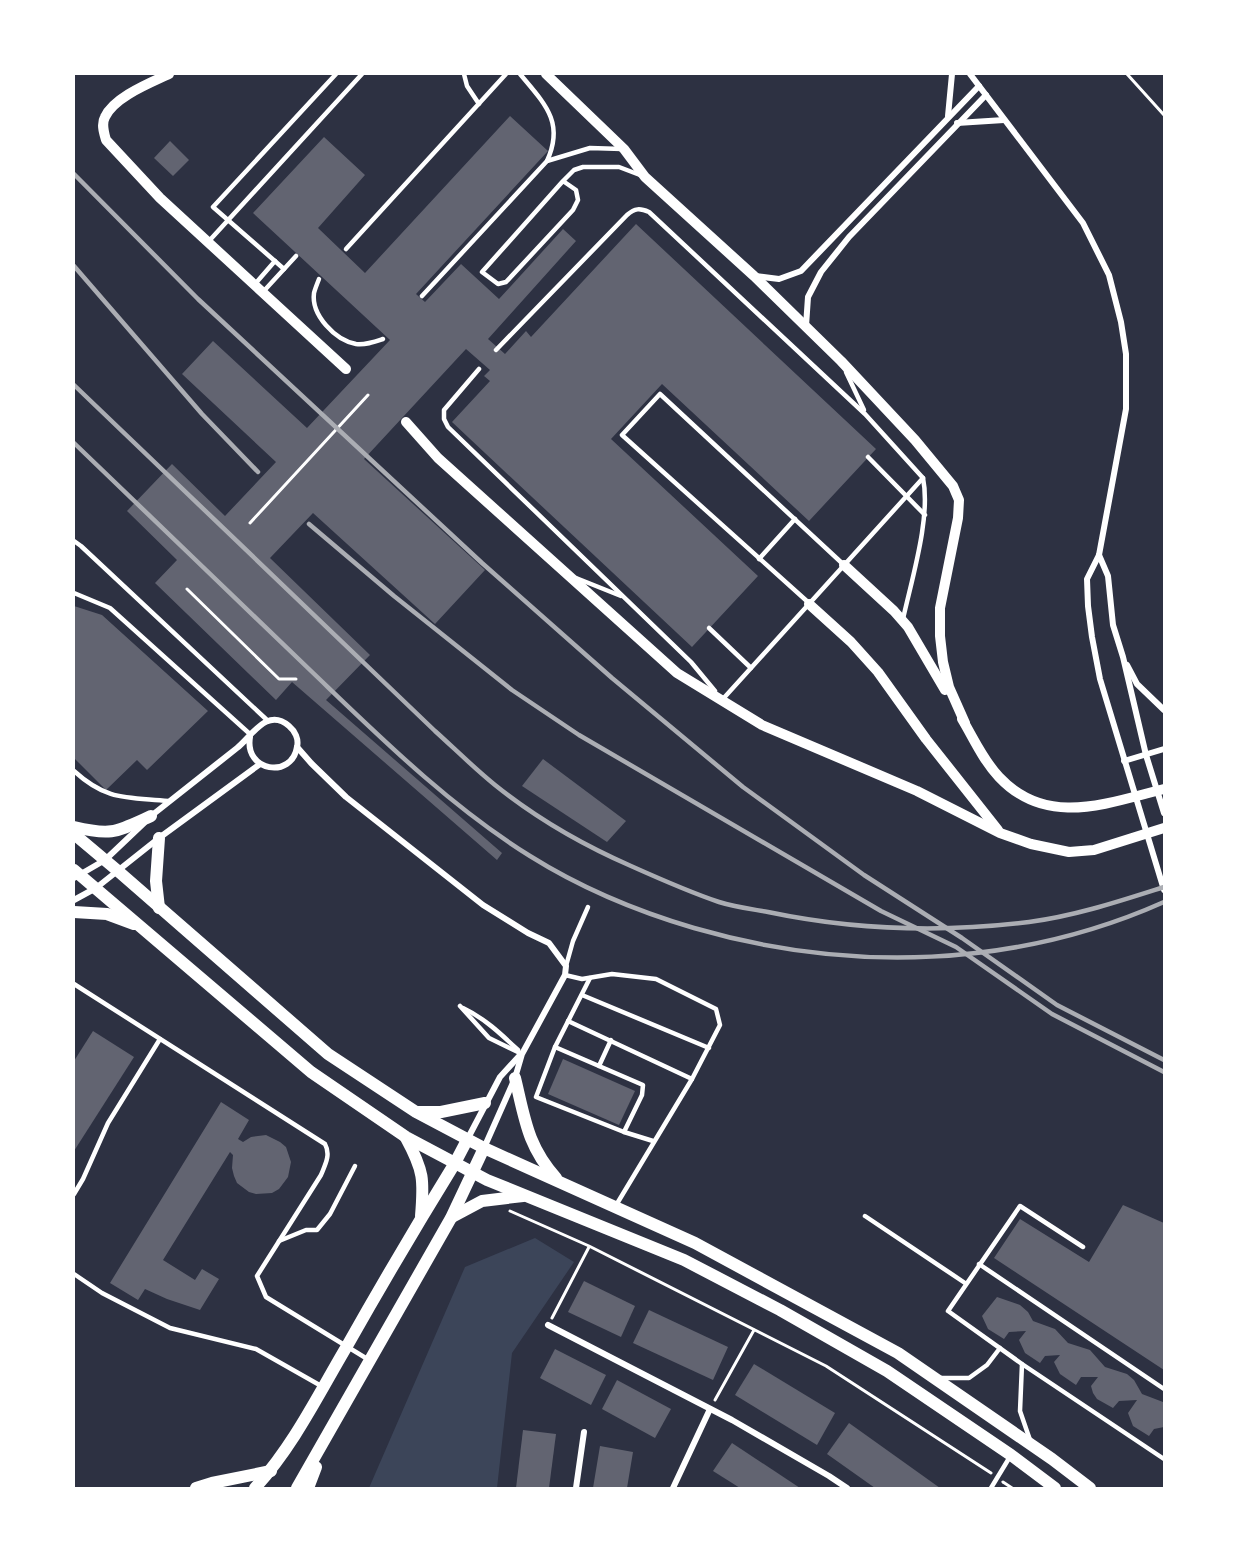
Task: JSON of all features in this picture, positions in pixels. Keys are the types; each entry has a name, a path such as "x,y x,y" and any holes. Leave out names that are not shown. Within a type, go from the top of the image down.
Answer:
{"main road":[{"path":"74,827 97,832 117,832 151,816"},
{"path":"74,834 328,1054 416,1112 466,1140 695,1243 898,1353 1090,1488"},
{"path":"159,838 156,881 159,908"},
{"path":"76,874 96,888 311,1072 406,1137 487,1180 684,1260 780,1310 887,1371 1011,1455 1055,1488"},
{"path":"74,912 107,915 141,927"},
{"path":"515,1078 530,1139 543,1162 559,1182"},
{"path":"416,1112 441,1112 485,1103"},
{"path":"406,1137 421,1166 424,1181 421,1220"},
{"path":"255,1488 271,1471 301,1428 455,1163 466,1140"},
{"path":"297,1488 451,1218 484,1148"},
{"path":"451,1218 482,1202 525,1195"},
{"path":"308,1488 324,1443"},
{"path":"196,1488 271,1471"}],"street":[{"path":"169,74 114,105 104,118 103,129 106,141 120,158 207,243 346,369"},
{"path":"546,74 624,149 645,177 754,276 841,361 915,440 953,486 959,500 954,542 940,608 940,636 942,662 949,687 965,723"},
{"path":"948,116 952,74"},
{"path":"970,74 1083,223 1109,275 1121,322 1126,354 1126,409 1099,555 1087,579 1092,637 1100,679 1164,890"},
{"path":"754,276 779,279 801,271 979,86"},
{"path":"806,326 808,297 821,272 849,237 986,95"},
{"path":"957,123 1004,120"},
{"path":"406,422 438,458 677,673 762,725 917,791 1000,833 1031,844 1069,852 1094,850 1164,828"},
{"path":"1099,555 1108,576 1113,625 1146,754 1164,813"},
{"path":"844,565 903,621 984,758 1000,778 1016,791 1037,802 1066,809 1089,808 1164,789"},
{"path":"809,604 851,642 878,672 926,739 1000,833"},
{"path":"1123,657 1137,684 1164,710"},
{"path":"267,720 282,721 291,727 296,736 297,747 294,756 287,764 278,767 260,764 252,754 249,743 251,736 257,726 267,720"},
{"path":"76,874 105,860 168,801 251,736"},
{"path":"297,747 346,797 483,905 549,944 566,966 565,975 522,1054 515,1078 484,1148"},
{"path":"1124,761 1164,749"},
{"path":"74,900 96,888 159,838 260,764"},
{"path":"466,1140 500,1077 522,1054"},
{"path":"548,1325 710,1409 847,1488"},
{"path":"673,1488 710,1409"},
{"path":"576,1488 584,1432"}],"lane":[{"path":"284,269 213,207 336,74"},
{"path":"207,243 362,74"},
{"path":"464,74 467,86 479,105"},
{"path":"346,249 506,74"},
{"path":"422,296 547,161 554,147 553,121 546,106 520,74"},
{"path":"547,161 590,148 624,149"},
{"path":"564,181 576,190 578,200 573,210 506,282 498,284 482,273 564,181 574,170 583,167 620,166 645,177"},
{"path":"496,350 627,215 635,209 650,212 865,414 923,478 926,490 925,515 903,621"},
{"path":"258,289 284,269 296,256"},
{"path":"258,289 275,261"},
{"path":"319,279 314,294 315,306 320,318 328,328 353,343 368,344 383,339"},
{"path":"841,361 865,414"},
{"path":"479,369 444,410 444,419 448,427 692,662 722,701 923,478"},
{"path":"809,604 622,435 660,394 844,565"},
{"path":"868,457 925,515"},
{"path":"759,558 795,519"},
{"path":"74,541 267,720"},
{"path":"570,575 624,597"},
{"path":"74,593 110,608 251,736"},
{"path":"709,628 751,668"},
{"path":"74,771 90,786 108,795 168,801"},
{"path":"566,966 573,941 588,907"},
{"path":"565,975 582,979 612,974 656,979 716,1009 720,1024 692,1079 615,1207"},
{"path":"590,978 555,1047 536,1097 653,1141"},
{"path":"74,984 319,1139 328,1151 321,1175 257,1276 266,1298 369,1360"},
{"path":"582,995 709,1048"},
{"path":"460,1006 497,1029 522,1054 489,1038 460,1006"},
{"path":"568,1021 692,1079"},
{"path":"74,1194 108,1122 160,1039"},
{"path":"599,1066 611,1040"},
{"path":"555,1047 643,1085 642,1095 624,1132"},
{"path":"279,1241 306,1230 317,1230 330,1214 355,1166"},
{"path":"1083,1247 1020,1206 965,1283 948,1311 1022,1364 1164,1459"},
{"path":"865,1216 965,1283"},
{"path":"979,1264 1164,1389"},
{"path":"74,1275 102,1293 170,1328 256,1349 323,1387"},
{"path":"935,1378 969,1378 987,1365 1000,1348"},
{"path":"1022,1364 1020,1411 1032,1446"},
{"path":"991,1488 1011,1455"}],"path":[{"path":"1127,74 1164,115"},
{"path":"250,523 369,395"},
{"path":"187,589 279,679 296,679"},
{"path":"501,1210 520,1215 589,1246 826,1365 1011,1488"},
{"path":"548,1325 589,1246"},
{"path":"710,1409 754,1329"}],"shaded area":[{"path":"535,1238 574,1262 512,1353 497,1488 369,1488 465,1267"}],"building":[{"path":"510,116 548,151 416,294 425,302 461,264 499,299 563,229 576,241 488,339 505,354 526,331 531,337 636,224 876,449 809,521 662,384 611,439 758,576 692,647 452,422 490,381 484,376 490,370 466,349 364,459 485,570 435,624 313,513 270,558 370,655 326,700 502,853 497,860 292,682 276,700 155,583 177,560 127,511 172,464 225,516 276,462 182,374 213,341 307,428 390,340 253,213 324,137 365,175 318,228 365,273"},
{"path":"170,141 189,160 173,176 154,158"},
{"path":"74,606 102,615 208,711 147,770 137,760 106,790 74,758"},
{"path":"543,759 626,821 607,842 522,786"},
{"path":"93,1031 134,1057 74,1151 74,1061"},
{"path":"563,1059 635,1091 619,1125 548,1094"},
{"path":"221,1102 249,1120 238,1139 243,1142 251,1137 266,1135 286,1147 291,1162 288,1177 279,1189 272,1193 249,1192 237,1183 232,1168 233,1155 230,1152 163,1260 195,1280 202,1269 219,1279 200,1310 145,1289 138,1300 110,1283"},
{"path":"1123,1205 1164,1223 1164,1370 994,1258 1020,1219 1089,1262"},
{"path":"584,1281 635,1306 621,1337 568,1312"},
{"path":"997,1297 1020,1305 1033,1321 1055,1329 1068,1343 1090,1350 1105,1367 1127,1374 1134,1380 1142,1394 1163,1402 1164,1427 1154,1429 1149,1436 1133,1426 1128,1413 1137,1400 1119,1401 1113,1408 1097,1399 1093,1393 1091,1386 1098,1377 1081,1377 1076,1385 1060,1374 1054,1362 1060,1355 1045,1356 1040,1363 1025,1353 1019,1340 1026,1331 1009,1332 1004,1339 988,1329 982,1316"},
{"path":"649,1310 728,1347 713,1380 633,1343"},
{"path":"555,1349 606,1375 591,1405 540,1378"},
{"path":"754,1364 835,1413 817,1445 735,1395"},
{"path":"617,1380 671,1409 655,1438 602,1409"},
{"path":"849,1423 940,1488 875,1488 827,1454"},
{"path":"523,1430 556,1434 549,1488 516,1488"},
{"path":"732,1443 800,1488 740,1488 713,1471"},
{"path":"600,1446 633,1452 627,1488 593,1488"}],"railway":[{"path":"74,174 198,299 482,563 612,678 743,787 864,875 962,938 1057,1005 1164,1060"},
{"path":"74,266 202,414 258,472"},
{"path":"74,385 480,772 543,820 613,858 686,890 731,905 833,923 898,928 963,928 1029,922 1080,912 1164,887"},
{"path":"74,443 415,769 471,815 530,856 609,898 694,928 753,943 812,952 872,957 932,957 991,951 1050,940 1108,924 1164,902"},
{"path":"309,524 394,596 512,690 579,735 881,911 956,947 1052,1014 1164,1072"}]}
